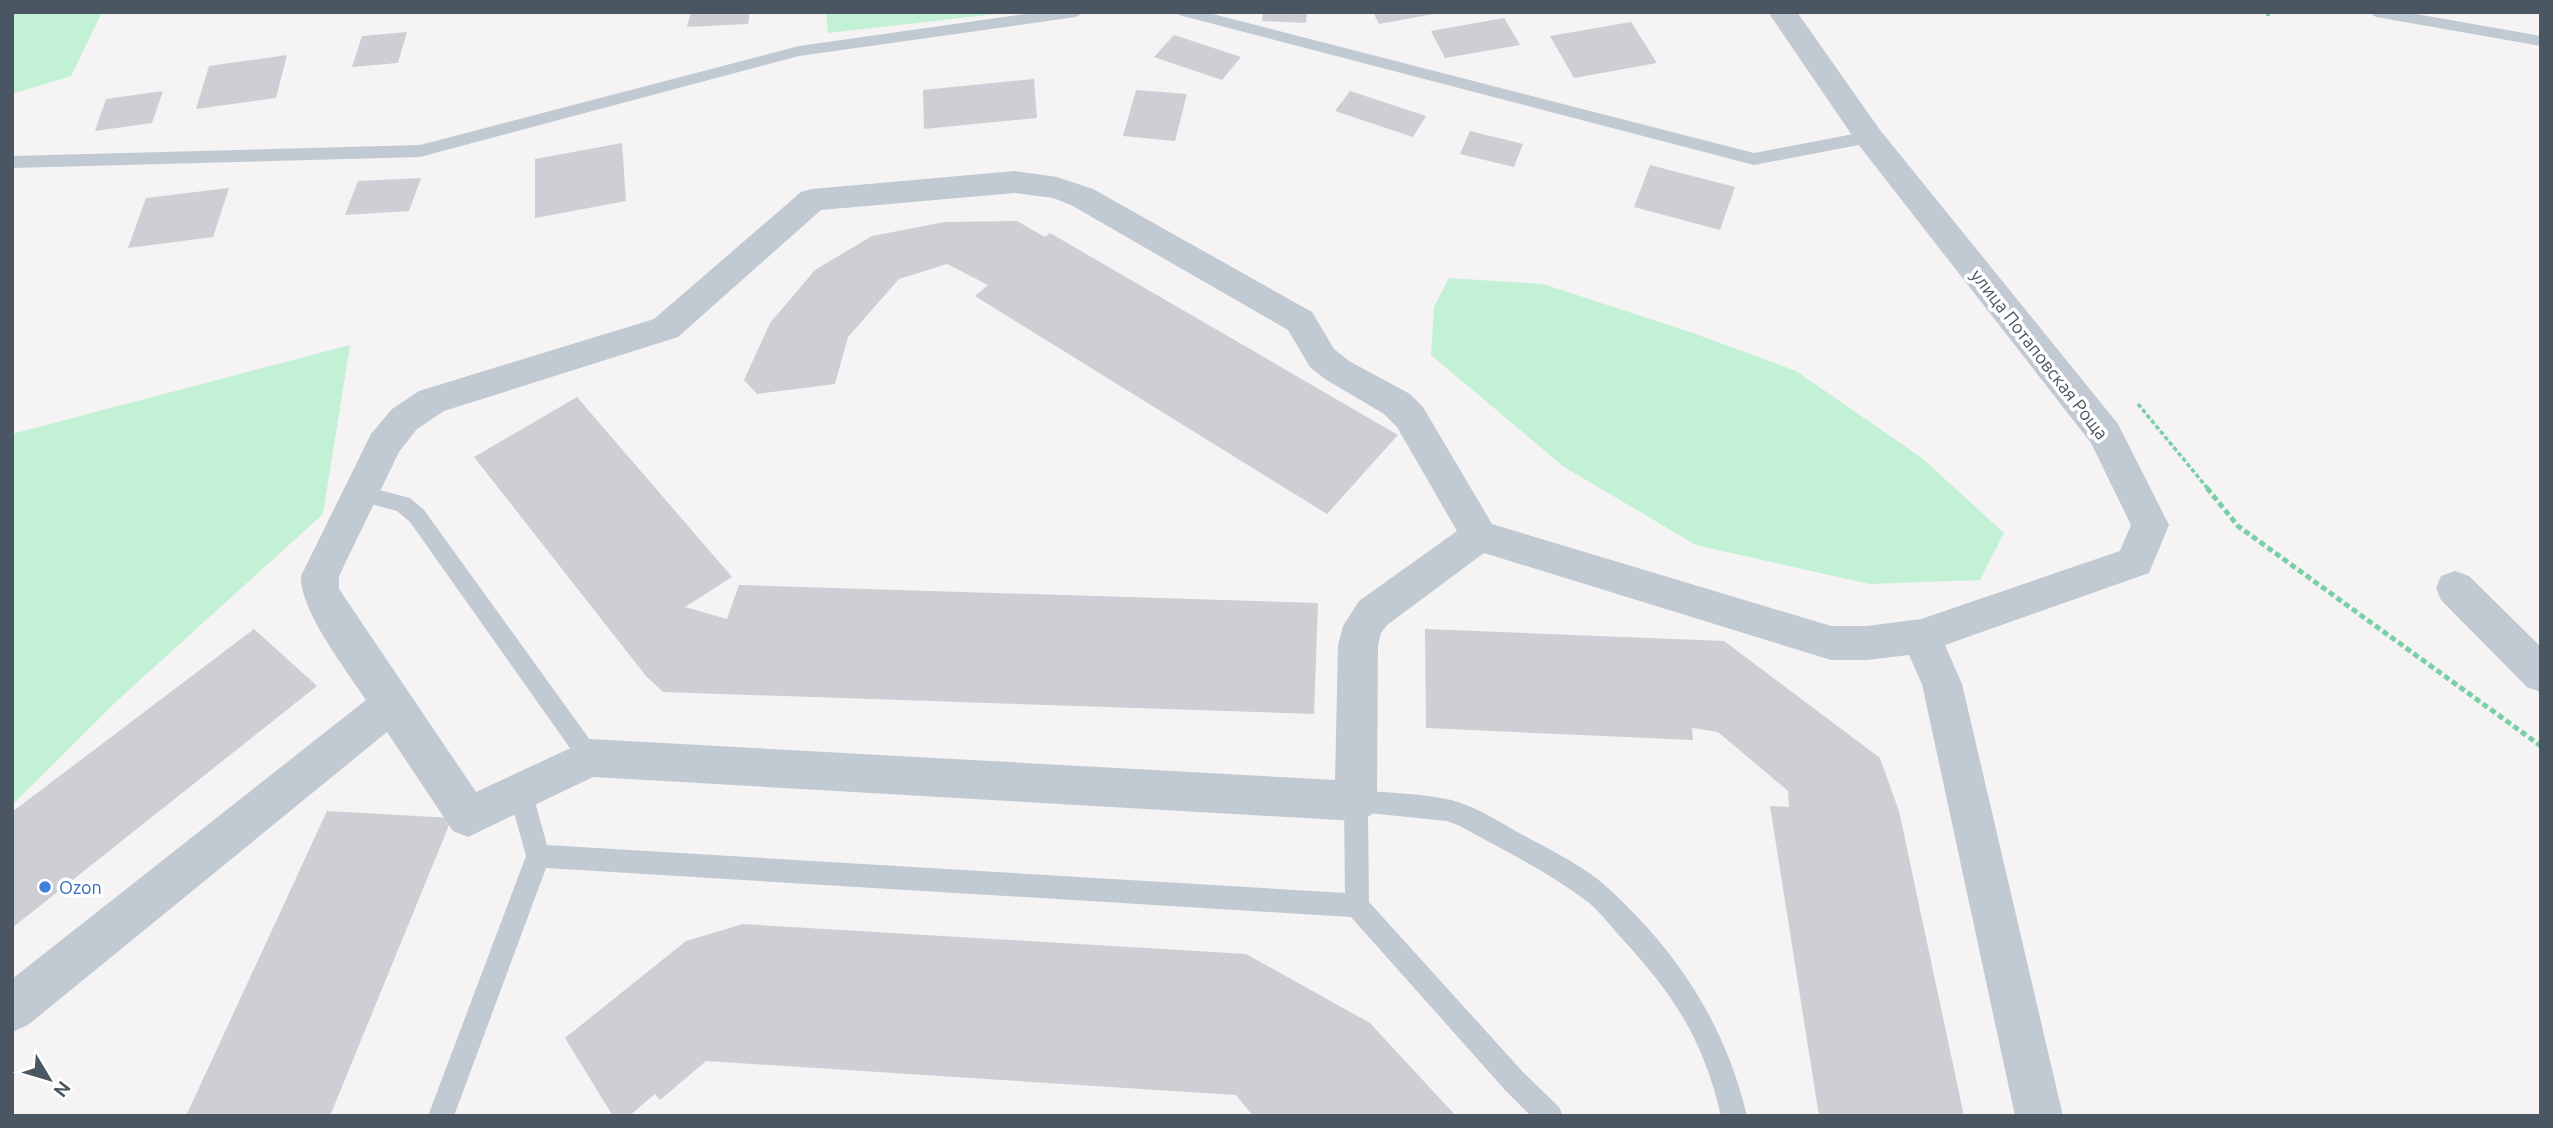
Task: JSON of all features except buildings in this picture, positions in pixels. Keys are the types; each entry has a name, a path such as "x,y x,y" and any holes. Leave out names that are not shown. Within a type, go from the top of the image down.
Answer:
{"street":[{"name":"улица Потаповская Роща","path":"1479,536 1830,643 1867,643 1921,636 2135,562 2150,525 2105,434 1869,137 1782,12"},
{"path":"1016,182 1057,188 1082,197 1300,321 1322,358 1337,370 1397,404 1410,417 1479,536 1373,613 1363,626 1358,645 1356,802 590,758 468,817 326,604 320,589 320,576 360,492 384,444 406,415 432,401 666,328 812,200 1016,182"},
{"path":"2455,588 2541,674"},
{"path":"1921,636 1942,684 2039,1116"},
{"path":"12,1009 391,704"}],"lane":[{"path":"12,162 420,151 799,51 1076,12"},
{"path":"1185,12 1754,159 1869,137"},
{"path":"2375,12 2541,41"},
{"path":"360,492 403,504 417,516 590,758"},
{"path":"442,1116 538,856 520,792"},
{"path":"1550,1116 1514,1081 1357,906 1356,802 1447,810 1467,817 1561,870 1599,896 1663,965 1689,1000 1724,1073 1734,1116"},
{"path":"538,856 1357,906"}],"path":[{"path":"2136,401 2238,526 2541,746"}],"green space":[{"path":"12,12 102,12 71,76 12,94"},
{"path":"826,12 1014,12 828,33"},
{"path":"1449,278 1543,284 1690,332 1796,371 1922,458 2004,533 1980,580 1869,584 1696,545 1564,467 1431,355 1434,307"},
{"path":"350,345 323,514 120,698 12,805 12,434"}],"place":[{"name":"Ozon","path":"45,887"}]}
